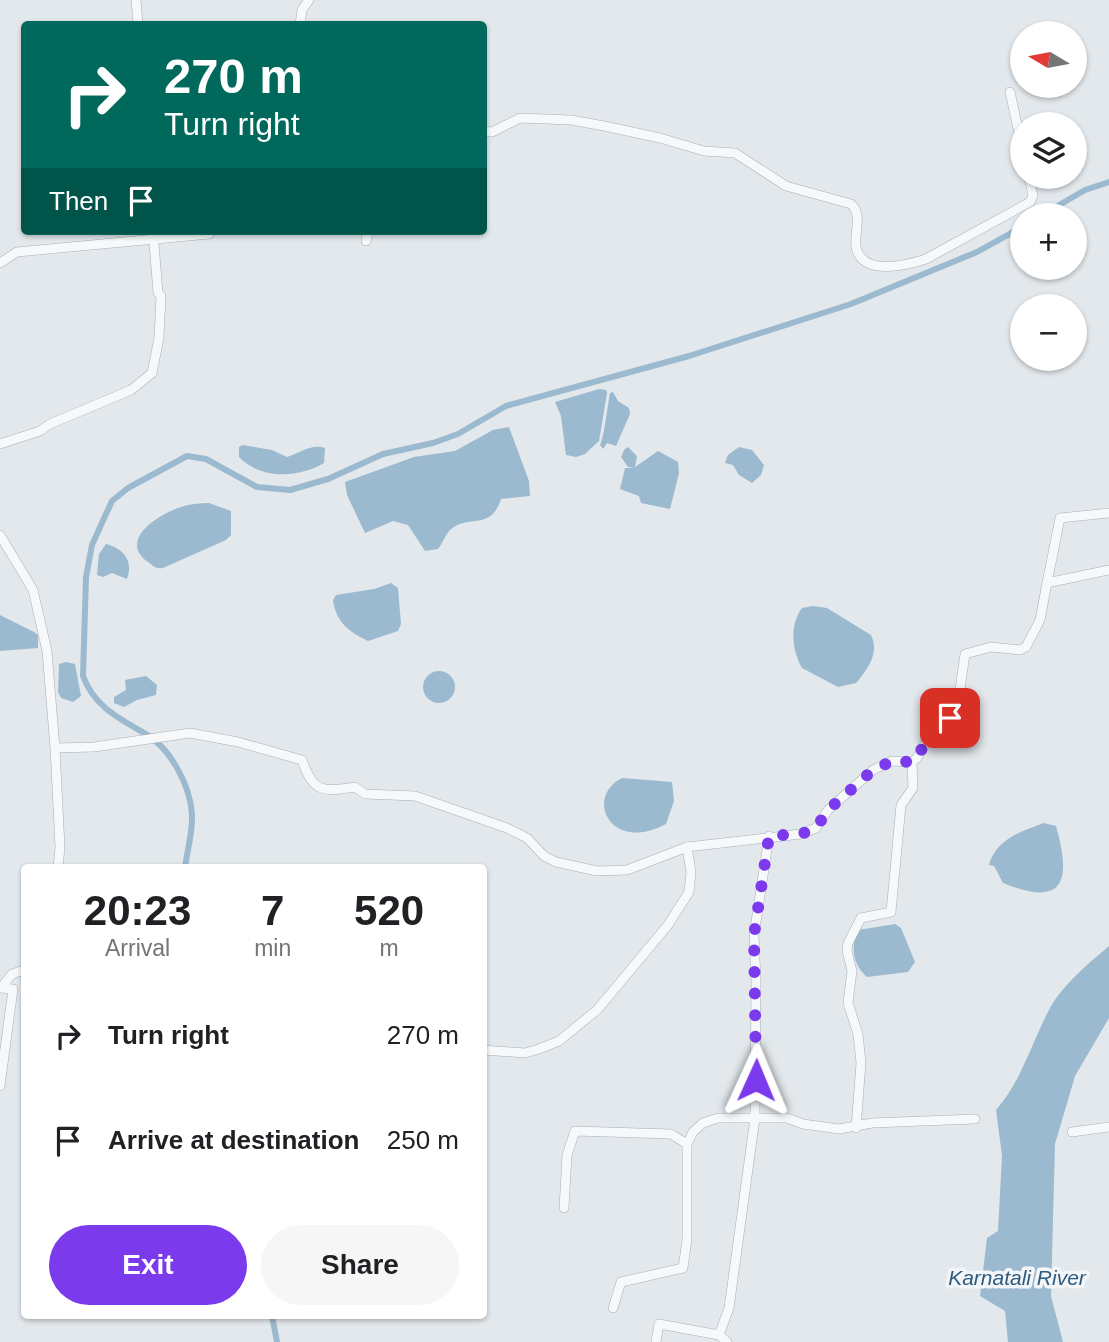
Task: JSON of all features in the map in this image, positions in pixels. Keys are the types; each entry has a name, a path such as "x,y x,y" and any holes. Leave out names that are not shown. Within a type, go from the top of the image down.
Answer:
{"street":[{"path":"136,0 138,21"},
{"path":"300,21 302,10 309,0"},
{"path":"487,131 492,132 520,118 543,118 628,131 704,151 735,153 786,186 850,204 857,214 856,247 859,254 865,260 884,267 912,264 926,259 1030,202 1033,196 1031,189"},
{"path":"0,263 17,252 181,235"},
{"path":"366,241 367,235"},
{"path":"0,444 40,431 50,424 131,390 152,373 159,338 161,296 158,293 153,236"},
{"path":"55,748 94,747 190,733 238,742 302,760 307,778 316,787 330,791 355,787 365,794 415,796 508,828 527,838 544,856 556,862 597,871 627,870 687,847 801,834 816,828 828,810 873,770 892,761 912,762 917,758 926,741 939,733 958,703 965,654 990,647 1020,650 1026,647 1040,620 1058,521 1060,518 1109,513"},
{"path":"0,535 33,590 47,651 55,748 60,846 58,864"},
{"path":"1047,583 1109,569"},
{"path":"856,1128 859,1119 861,1063 858,1034 848,1003 852,971 848,943 861,918 891,912 901,805 913,788 912,762"},
{"path":"719,1335 729,1308 755,1118 754,935 769,836"},
{"path":"487,1049 525,1053 539,1049 559,1041 597,1010 668,925 689,892 691,872 687,847"},
{"path":"1,988 12,974 21,971"},
{"path":"0,1086 13,989 1,988"},
{"path":"613,1308 621,1282 683,1268 687,1240 687,1144 693,1132 703,1123 718,1118 787,1118 818,1127 856,1128 872,1123 975,1119"},
{"path":"1072,1132 1109,1127"},
{"path":"564,1208 567,1155 575,1131 671,1134 687,1144"},
{"path":"656,1342 659,1324 719,1335 727,1342"}],"water":[{"path":"599,389 606,390 607,393 599,441 585,454 576,457 566,455 561,416 555,402"},
{"path":"613,392 618,401 629,408 630,414 616,446 607,443 603,449 600,445 610,393"},
{"path":"509,427 529,481 530,496 501,499 496,509 485,519 457,525 450,530 438,549 425,551 408,525 393,521 365,533 347,495 345,482 414,457 455,451 493,430"},
{"path":"243,445 272,450 287,457 310,448 325,448 324,463 292,474 269,473 258,470 239,457 239,447"},
{"path":"628,447 637,456 635,467 658,451 678,462 679,473 670,509 641,503 639,496 620,489 625,468 634,468 628,467 621,457"},
{"path":"739,447 752,450 764,465 761,475 752,483 739,475 733,465 725,463 728,455"},
{"path":"209,503 231,511 231,535 226,540 163,568 155,567 140,554 137,545 139,537 162,515 181,507"},
{"path":"106,544 126,556 129,566 127,579 112,573 103,577 97,575 99,554"},
{"path":"391,583 398,588 401,624 398,631 368,641 344,625 335,608 333,600 336,595 374,589"},
{"path":"802,608 827,608 871,635 873,655 856,683 838,687 802,668 794,646 795,622"},
{"path":"0,615 38,635 38,648 0,651"},
{"path":"59,664 75,664 81,696 73,702 61,698 58,692"},
{"path":"439,671 451,675 455,687 451,699 439,703 427,699 423,687 427,675"},
{"path":"146,676 157,685 156,695 124,707 114,703 114,697 126,690 125,680"},
{"path":"622,778 672,782 674,801 666,824 646,831 630,832 617,828 604,809 605,797 611,787"},
{"path":"1044,823 1056,826 1061,845 1063,861 1059,884 1040,893 1003,883 994,866 989,865 992,856 1011,837"},
{"path":"895,924 901,928 915,962 908,972 867,977 854,955 858,930"},
{"name":"Karnatali River","path":"1109,946 1109,1018 1075,1076 1055,1144 1051,1296 1063,1342 1008,1342 1005,1311 980,1296 987,1238 998,1231 1002,1156 996,1110 1019,1074 1054,1001 1076,975"}],"waterway":[{"path":"1063,203 1085,190 1109,182"},
{"path":"186,864 192,814 187,791 177,768 153,739 100,703 83,676 86,577 92,545 112,501 128,488 187,456 206,459 257,487 290,490 328,479 383,454 433,443 458,434 506,406 689,356 851,304 977,252 1010,234"},
{"path":"273,1319 277,1342"}],"route":[{"path":"756,1080 754,935 769,836 801,834 816,828 828,810 873,770 892,761 912,762 917,758 926,741 939,733 950,718"}]}
